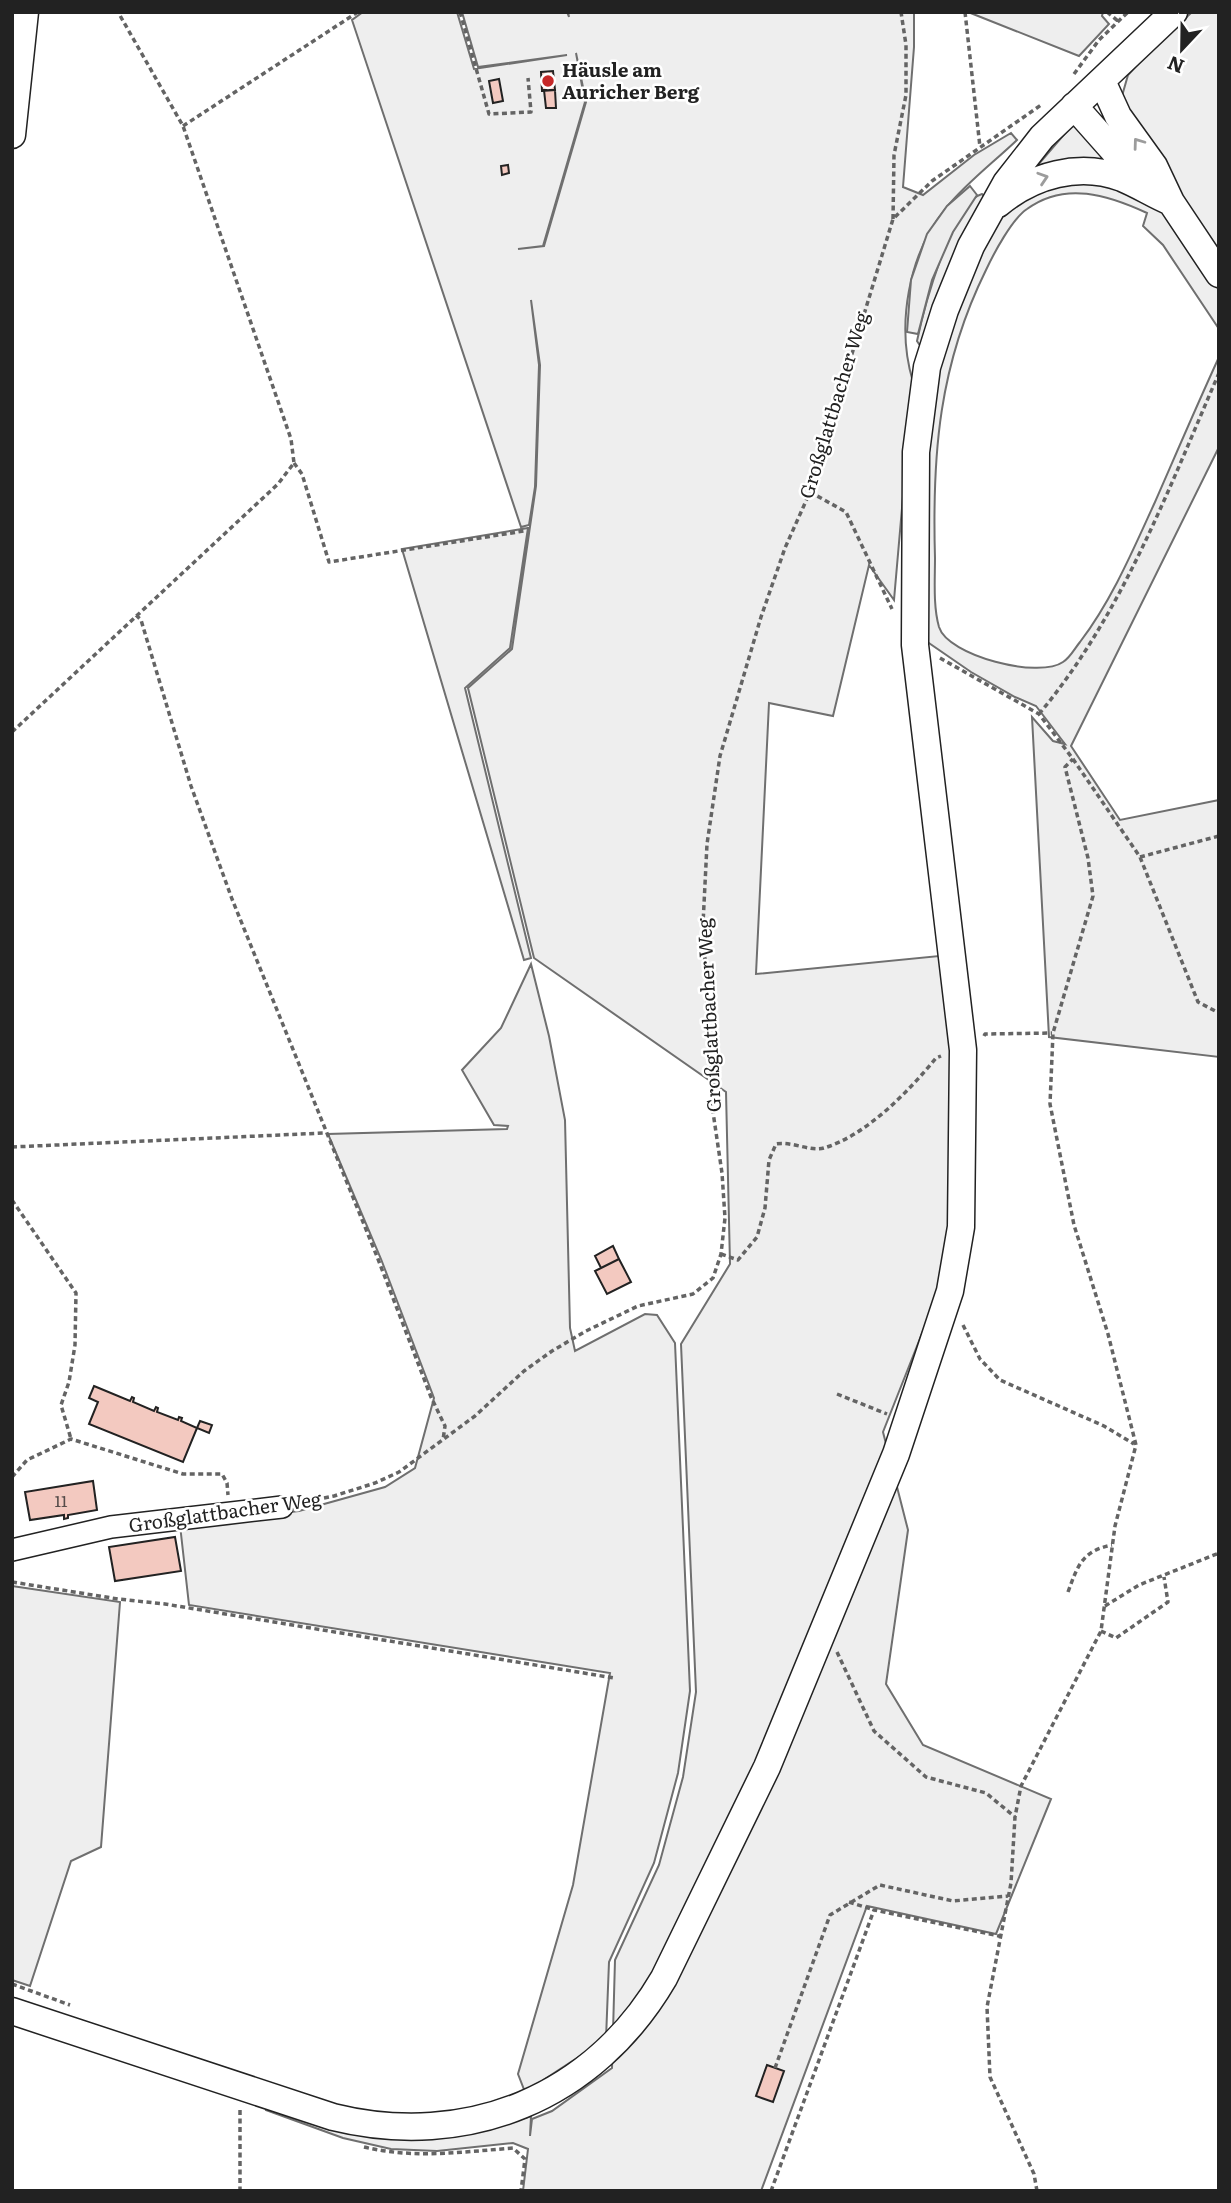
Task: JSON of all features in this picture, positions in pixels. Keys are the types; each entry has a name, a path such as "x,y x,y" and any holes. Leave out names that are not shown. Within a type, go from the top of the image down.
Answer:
{"main road":[{"path":"12,135 25,12"},
{"path":"12,2011 352,2122 392,2127 432,2127 472,2121 528,2103 572,2079 605,2053 639,2017 658,1989 767,1767 896,1454 950,1291 961,1227 963,1050 915,645 916,452 927,367 945,310 971,246 1006,183 1042,137 1174,12"},
{"path":"1102,81 1118,116 1154,166 1171,202 1219,274"},
{"path":"1074,106 1121,159 1171,202"},
{"path":"986,215 1008,195 1031,183 1047,176 1073,172 1110,174 1171,202"}],"lane":[{"name":"Großglattbacher Weg","path":"12,1550 111,1527 282,1507"}],"path":[{"path":"118,12 183,126 290,439 294,463 302,474 329,562 524,531"},
{"path":"183,126 358,12"},
{"path":"460,12 489,114 531,112 528,78"},
{"path":"892,219 894,155 906,95 906,45 901,12"},
{"path":"965,12 979,147"},
{"path":"1107,12 1118,21"},
{"path":"1072,76 1099,40 1128,12"},
{"name":"Großglattbacher Weg","path":"282,1507 334,1496 375,1483 410,1465 475,1416 524,1371 575,1338 638,1306 693,1294 713,1278 721,1254 725,1218 713,1112 703,924 707,844 720,756 761,617 785,548 810,492 892,219 932,180 1046,102"},
{"path":"1039,714 1080,660 1138,559 1219,373"},
{"path":"12,732 278,484 294,463"},
{"path":"810,492 846,512 892,609"},
{"path":"136,615 141,620 191,786 214,849 444,1426 443,1440"},
{"path":"915,645 1039,714 1140,857 1198,1002 1219,1013"},
{"path":"1037,2191 1034,2174 990,2077 987,2007 1008,1896 1015,1817 1021,1786 1101,1631 1115,1526 1136,1445 1108,1334 1074,1225 1050,1104 1053,1033 1093,896 1088,858 1065,767 1073,759"},
{"path":"1140,857 1219,836"},
{"path":"985,1034 1053,1033"},
{"path":"721,1254 738,1260 757,1237 765,1208 769,1160 776,1144 786,1142 821,1149 865,1128 913,1086 936,1058 963,1050"},
{"path":"12,1147 325,1133"},
{"path":"12,1200 76,1293 75,1345 69,1382 61,1405 71,1439"},
{"path":"950,1291 980,1359 1000,1380 1104,1426 1136,1445"},
{"path":"836,1394 896,1417"},
{"path":"12,1477 27,1460 71,1439 183,1474 222,1474 227,1483 230,1513"},
{"path":"1068,1592 1078,1565 1087,1555 1097,1548 1112,1545"},
{"path":"1104,1606 1139,1585 1219,1553"},
{"path":"1101,1631 1116,1639 1168,1602 1164,1576"},
{"path":"12,1582 165,1604 614,1678"},
{"path":"825,1625 874,1731 926,1777 986,1793 1015,1817"},
{"path":"775,2068 830,1915 880,1885 953,1901 1008,1896"},
{"path":"849,1902 874,1910 999,1936"},
{"path":"771,2191 874,1910"},
{"path":"240,2104 240,2191"}],"shaded area":[{"path":"363,12 457,12 474,69 567,55 478,67 462,12 567,12 569,17 568,12 914,12 914,47 903,187 923,195 974,155 1011,133 1017,140 971,181 946,208 933,226 914,269 906,314 908,360 913,382 894,600 869,565 833,716 769,703 756,974 939,956 956,1042 949,1224 940,1288 883,1432 908,1530 886,1684 923,1745 1051,1799 996,1934 867,1906 761,2191 523,2191 528,2149 513,2143 437,2151 391,2149 343,2138 266,2110 267,2104 411,2139 452,2137 531,2116 530,2136 532,2119 552,2111 612,2068 615,1960 659,1865 683,1777 696,1692 681,1344 730,1264 726,1092 534,958 468,688 512,649 536,486 540,365 531,300 539,365 535,487 529,525 521,527 352,20","holes":["576,53 586,102 544,246 518,249 543,246 585,102"]},
{"path":"968,12 1103,12 1102,16 1109,24 1079,56"},
{"path":"1192,12 1219,12 1219,256 1136,131 1122,96 1128,75"},
{"path":"1073,124 1111,165 1031,173"},
{"path":"1050,184 1117,184 1162,209 1219,290 1219,329 1163,245 1143,226 1147,213 1102,196 1071,193 1041,200 1015,220 986,270 970,305 948,375 937,446 935,482 937,619 946,638 959,647 995,662 1035,668 1051,667 1066,660 1092,626 1121,574 1219,357 1219,447 1071,746 1120,820 1219,800 1219,1057 1049,1037 1032,717 1053,741 1065,744 1036,706 971,672 926,641 929,415 945,339 987,239 1004,214"},
{"path":"970,186 977,195 953,232 932,280 918,334 907,332 911,280 927,234 947,206"},
{"path":"982,194 985,197 923,344 919,344 917,341 925,307 940,259 960,216 971,201"},
{"path":"528,528 510,648 465,688 531,958 524,960 402,549"},
{"path":"531,964 549,1036 565,1120 570,1328 575,1351 645,1314 657,1315 675,1343 690,1691 678,1773 654,1863 609,1962 606,2039 525,2092 518,2074 573,1885 610,1673 189,1605 180,1525 299,1511 385,1487 415,1468 434,1398 381,1259 328,1134 507,1129 508,1126 494,1125 462,1070 501,1028"},
{"path":"12,1586 120,1602 101,1847 71,1861 30,1986 12,1980"}],"building":[{"name":"Häusle am Auricher Berg","path":"553,71 555,90 542,91 541,72"},
{"path":"499,79 503,101 493,103 489,81"},
{"path":"544,90 555,90 556,108 546,108"},
{"path":"508,165 509,173 502,175 501,166"},
{"path":"613,1246 619,1259 601,1268 595,1256"},
{"path":"619,1259 631,1282 607,1294 595,1271"},
{"path":"94,1386 130,1401 132,1397 133,1402 154,1411 156,1407 157,1412 178,1420 179,1417 182,1418 181,1421 197,1428 183,1462 89,1424 98,1402 89,1398"},
{"path":"200,1421 212,1425 209,1433 197,1428"},
{"path":"93,1481 97,1510 68,1515 68,1518 64,1519 64,1515 30,1520 25,1492"},
{"path":"175,1537 181,1571 115,1581 109,1547"},
{"path":"767,2065 784,2071 773,2102 756,2096"}],"place":[{"name":"Häusle am Auricher Berg","path":"548,81"}]}
